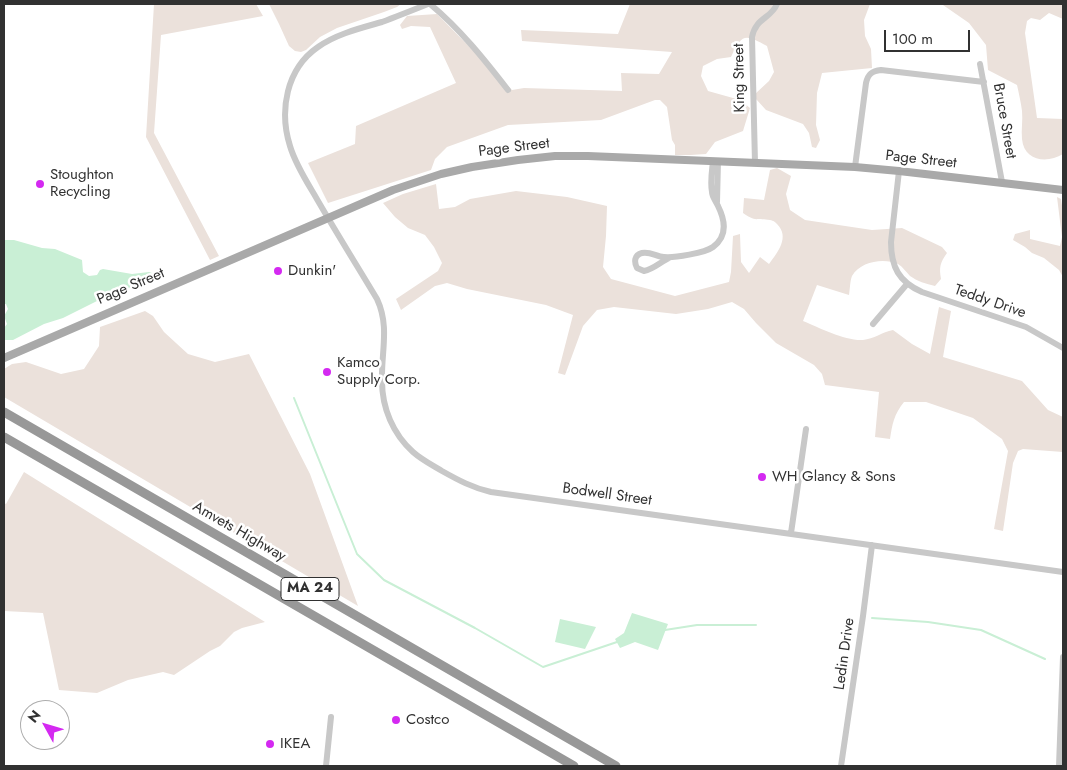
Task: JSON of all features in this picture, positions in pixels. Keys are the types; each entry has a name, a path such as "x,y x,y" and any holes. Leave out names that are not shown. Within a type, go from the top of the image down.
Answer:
{"highway":[{"name":"Amvets Highway","path":"4,412 616,766"},
{"name":"MA 24","path":"4,437 574,766"}],"main road":[{"name":"Page Street","path":"4,358 393,190 455,171 502,162 540,157 571,156 855,167 1063,190"}],"street":[{"path":"429,4 471,44 508,90"},
{"name":"Bodwell Street","path":"429,4 328,40 319,46 299,66 286,97 285,108 290,145 301,170 376,299 382,315 385,337 382,388 387,414 403,442 413,452 459,481 484,490 1063,572"},
{"name":"King Street","path":"755,163 752,37 757,23 773,11 777,4"},
{"name":"Bruce Street","path":"980,64 1002,182"},
{"path":"855,167 866,83 873,71 881,70 984,82"},
{"path":"672,257 647,271 637,268 635,262 636,257 645,252 672,257 706,251 719,241 723,234 724,226 723,218 712,191 716,161"},
{"path":"873,324 907,284 896,271 891,253 899,171"},
{"path":"654,254 658,261 654,267"},
{"name":"Teddy Drive","path":"907,284 922,292 1026,327 1063,348"},
{"path":"791,533 806,429"},
{"name":"Ledin Drive","path":"841,766 864,616 872,545"},
{"path":"1059,766 1063,656"},
{"path":"326,766 331,717"}],"shaded area":[{"path":"154,4 256,4 263,16 161,35 154,133 219,256 210,260 146,137"},
{"path":"269,4 401,4 384,12 337,28 320,37 306,50 301,52 295,51 289,46"},
{"path":"630,4 870,4 864,20 865,36 871,49 872,68 822,73 817,93 816,125 820,140 816,148 812,147 809,133 803,124 766,110 756,99 755,94 769,81 774,72 767,46 754,39 745,38 738,43 731,57 717,59 703,66 701,76 708,91 738,98 750,108 743,131 715,142 706,154 675,155 675,145 672,140 667,107 660,100 655,100 601,120 508,125 447,147 435,159 431,170 328,203 308,163 355,144 356,126 456,83 430,27 411,26 402,29 400,25 407,16 437,14 512,90 524,88 622,91 621,73 659,74 672,52 522,41 521,30 618,34"},
{"path":"938,4 1063,4 1063,19 1049,13 1040,20 1031,18 1027,21 1025,33 1037,118 1063,119 1063,154 1050,159 1044,159 1032,156 1027,152 1022,139 1022,111 1017,85 988,70 986,45 969,23 943,5"},
{"path":"777,168 791,176 786,194 790,210 805,220 872,230 902,228 942,247 947,253 941,265 941,279 935,286 913,278 898,264 886,261 867,264 856,271 851,278 849,295 817,285 803,321 833,334 856,340 867,339 893,330 930,354 939,307 951,311 943,357 1022,381 1048,410 1063,417 1063,452 1023,449 1018,451 1013,463 1003,531 994,529 1008,451 1002,439 973,418 926,402 904,402 894,420 890,439 875,437 879,392 825,385 822,374 814,365 776,343 744,309 732,302 708,309 676,314 614,307 597,310 583,326 565,375 558,373 573,315 546,305 467,289 447,283 435,286 401,310 396,299 438,271 442,263 425,235 408,228 383,203 403,194 436,184 439,209 455,207 470,199 516,191 567,197 607,206 603,267 611,279 675,296 729,282 733,236 740,234 741,262 749,273 760,257 769,264 776,255 783,239 781,229 773,221 754,219 743,213 744,198 764,200 770,170"},
{"path":"1057,197 1061,199 1063,212 1063,277 1059,270 1044,258 1032,253 1013,240 1015,234 1030,230 1030,239 1060,246 1062,237"},
{"path":"4,240 14,240 42,248 55,249 82,260 83,272 89,276 97,275 103,269 132,274 149,272 152,273 150,281 97,301 13,340 4,340 4,328 7,324 4,316 8,309 6,304 4,304"},
{"path":"145,311 153,316 164,332 188,354 215,362 249,354 310,474 358,606 4,397 4,369 12,364 26,362 61,374 84,369 99,346 100,327"},
{"path":"24,472 265,622 234,632 220,646 174,675 163,672 128,680 97,693 59,690 43,613 4,611 4,503 6,504"},
{"path":"632,613 668,624 658,650 635,642 620,648 615,639 624,633"},
{"path":"560,619 596,627 585,649 555,642"}],"waterway":[{"path":"294,398 357,554 384,580 475,628 543,667 617,642"},
{"path":"872,618 928,622 981,630 1045,659"},
{"path":"665,630 697,625 756,625"}],"place":[{"name":"Stoughton Recycling","path":"40,184"},
{"name":"Dunkin'","path":"278,271"},
{"name":"Kamco Supply Corp.","path":"327,372"},
{"name":"WH Glancy & Sons","path":"762,477"},
{"name":"Costco","path":"396,720"},
{"name":"IKEA","path":"270,744"}]}
